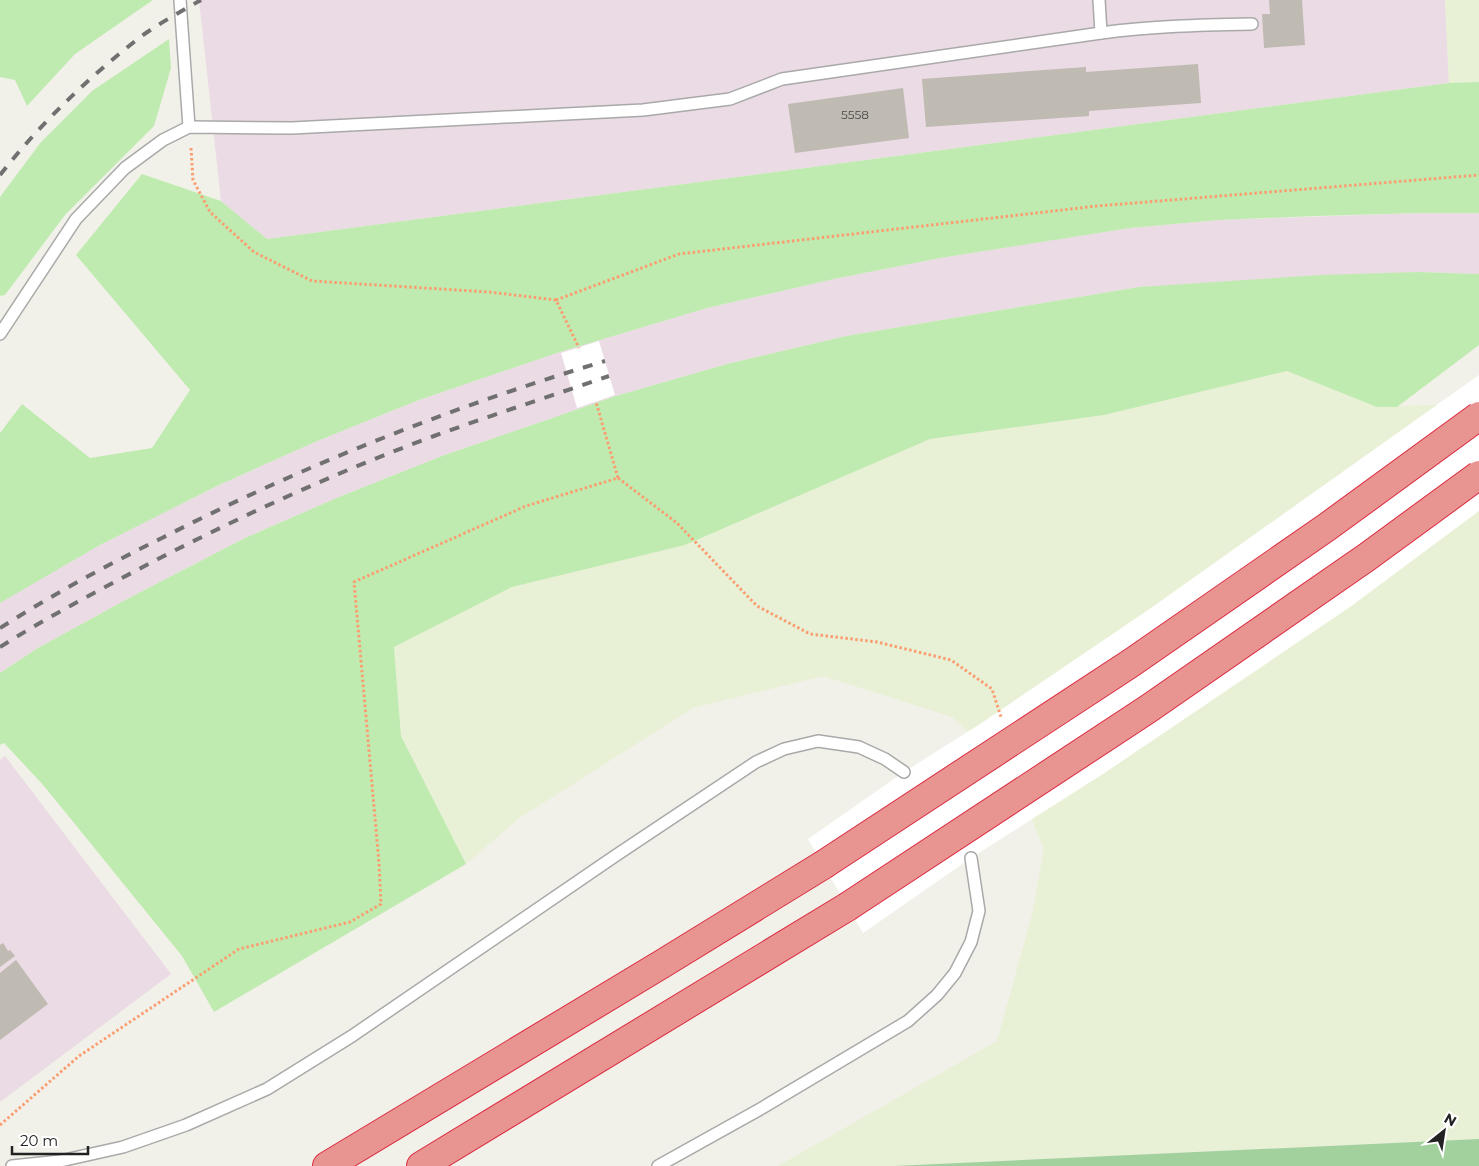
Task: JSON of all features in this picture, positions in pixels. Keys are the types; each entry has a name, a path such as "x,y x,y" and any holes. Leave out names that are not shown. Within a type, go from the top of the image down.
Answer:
{"highway":[{"path":"327,1166 823,865 1139,657 1327,527 1479,416"},
{"path":"421,1166 847,907 1148,709 1367,557 1479,474"}],"lane":[{"path":"180,0 189,127"},
{"path":"1099,0 1101,33"},
{"path":"0,334 76,219 125,168 143,153 189,127 292,128 643,110 730,99 782,79 1101,33 1168,26 1252,24"},
{"path":"12,1166 60,1161 123,1147 186,1126 267,1089 352,1036 756,762 784,749 818,741 859,747 885,759 904,772"},
{"path":"658,1166 762,1108 908,1021 937,996 955,973 971,942 979,911 970,858"}],"path":[{"path":"189,127 193,180 210,212 254,252 312,281 489,292 556,300 679,254 1097,206 1479,175"},
{"path":"556,300 579,348"},
{"path":"596,402 618,478 677,523 757,606 810,634 877,642 950,660 992,689 1003,724"},
{"path":"0,1125 79,1056 239,949 350,922 381,904 354,582 526,506 618,478"}],"shaded area":[{"path":"199,0 1445,0 1449,83 267,239 221,201"},
{"path":"1418,213 1479,213 1479,274 1418,272 1139,287 846,336 727,364 616,396 442,456 339,497 245,538 129,598 38,648 0,673 0,603 11,596 100,545 219,485 315,442 419,400 560,352 707,308 834,279 940,258 1130,228 1219,220"},
{"path":"5,756 171,974 0,1102 0,760"}],"green space":[{"path":"0,0 153,0 75,54 27,106 15,80 0,77"},
{"path":"1445,0 1479,0 1479,82 1449,83"},
{"path":"169,39 171,68 154,126 65,215 5,295 0,296 0,197 41,142 92,91"},
{"path":"1479,82 1479,213 1418,213 1219,220 1130,228 940,258 834,279 707,308 560,352 419,400 315,442 219,485 100,545 0,603 0,433 22,404 90,458 152,448 190,390 76,255 142,174 221,201 267,239 1449,83"},
{"path":"1418,272 1479,274 1479,345 1397,407 1377,407 1287,371 1104,415 930,439 685,545 512,587 394,647 401,736 466,864 214,1012 182,956 44,786 4,743 0,745 0,673 38,648 245,538 339,497 442,456 616,396 727,364 846,336 1139,287 1320,275"},
{"path":"1287,371 1377,407 1479,403 1479,1139 894,1166 778,1166 997,1041 1032,915 1044,849 1012,772 952,717 823,676 693,708 518,819 466,864 401,736 394,647 512,587 685,545 930,439 1104,415"},
{"path":"1479,1139 1479,1166 894,1166"}],"pier":[{"path":"599,341 615,395 577,408 561,353"},
{"path":"1479,375 1479,511 1350,607 1103,774 971,858 863,933 808,839 904,772 977,726 1151,608"}],"building":[{"path":"1269,0 1302,0 1305,45 1264,48 1262,14 1270,14"},
{"path":"1198,64 1201,103 1089,111 1089,116 926,127 922,79 1086,67 1086,72"},
{"path":"903,88 909,138 795,153 788,104"},
{"path":"3,943 8,951 10,950 15,956 0,967 0,945"},
{"path":"16,960 48,1004 0,1040 0,973"}],"railway":[{"path":"0,175 65,102 101,69 146,33 201,0"},
{"path":"0,628 60,592 121,559 216,511 324,462 435,418 605,361"},
{"path":"0,647 58,612 158,559 294,493 434,436 609,376"}]}
